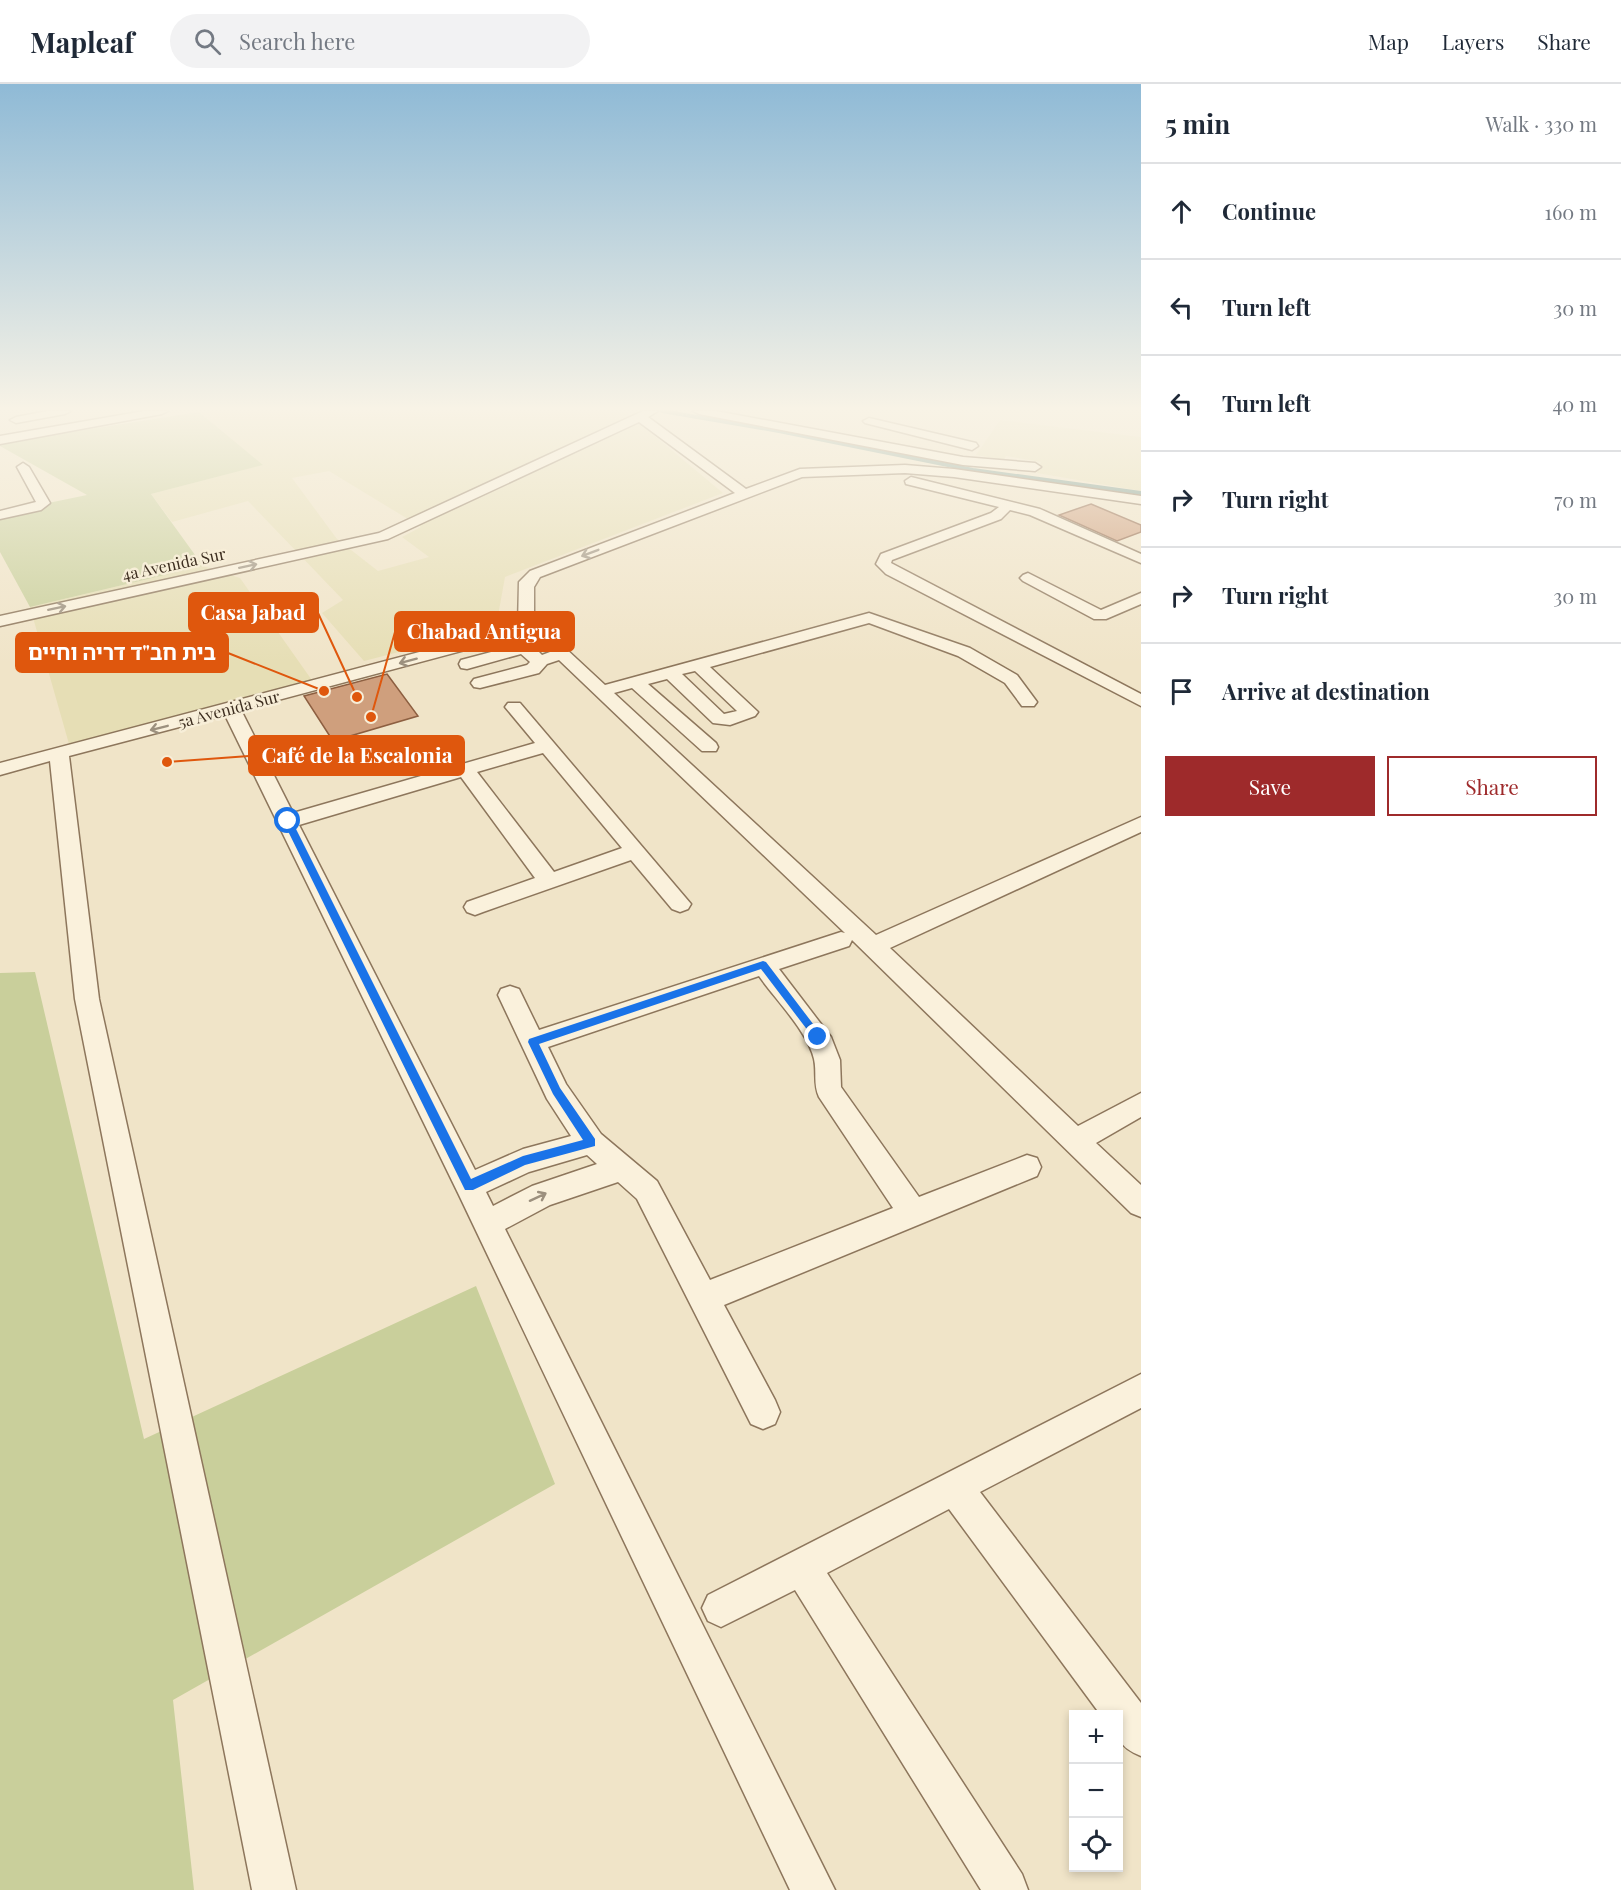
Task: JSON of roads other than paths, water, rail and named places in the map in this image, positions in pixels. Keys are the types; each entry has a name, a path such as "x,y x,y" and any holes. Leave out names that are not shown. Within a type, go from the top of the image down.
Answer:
{"street":[{"path":"0,514 41,505 43,503 39,495"},
{"name":"4a Avenida Sur","path":"0,621 383,536 473,495"},
{"path":"737,495 536,574 527,582 538,625 561,654 873,946 1141,1204"},
{"path":"964,495 1035,512 1141,559"},
{"path":"1096,495 1141,500"},
{"path":"1007,505 996,516 886,557 883,564 891,571 1141,701"},
{"path":"1141,582 1103,602 1141,598"},
{"path":"602,691 869,618 897,626 964,652 1011,678 1028,702"},
{"name":"5a Avenida Sur","path":"0,769 538,625"},
{"path":"466,664 521,649 528,651 539,661"},
{"path":"480,684 533,669 539,661 561,654"},
{"path":"670,672 719,718 730,720 749,712 698,665"},
{"path":"636,682 709,747"},
{"path":"514,707 680,904"},
{"path":"231,709 469,1186 813,1890"},
{"path":"288,821 546,746"},
{"path":"59,754 87,999 274,1890"},
{"path":"465,769 549,881"},
{"path":"873,946 1141,824"},
{"path":"474,907 636,851"},
{"path":"533,1042 841,940"},
{"path":"763,965 818,1037 827,1060 828,1089 913,1212"},
{"path":"510,995 556,1091 591,1142 647,1190 763,1412"},
{"path":"1077,1140 1141,1104"},
{"path":"469,1186 523,1161 591,1142"},
{"path":"704,1298 1027,1167"},
{"path":"486,1224 542,1195 620,1169"},
{"path":"721,1608 1141,1390"},
{"path":"954,1487 1141,1736"},
{"path":"801,1566 1006,1890"}],"place":[{"name":"בית חב\"ד דריה וחיים","path":"324,691"},
{"name":"Casa Jabad","path":"357,697"},
{"name":"Chabad Antigua","path":"371,717"},
{"name":"Café de la Escalonia","path":"167,762"}]}
